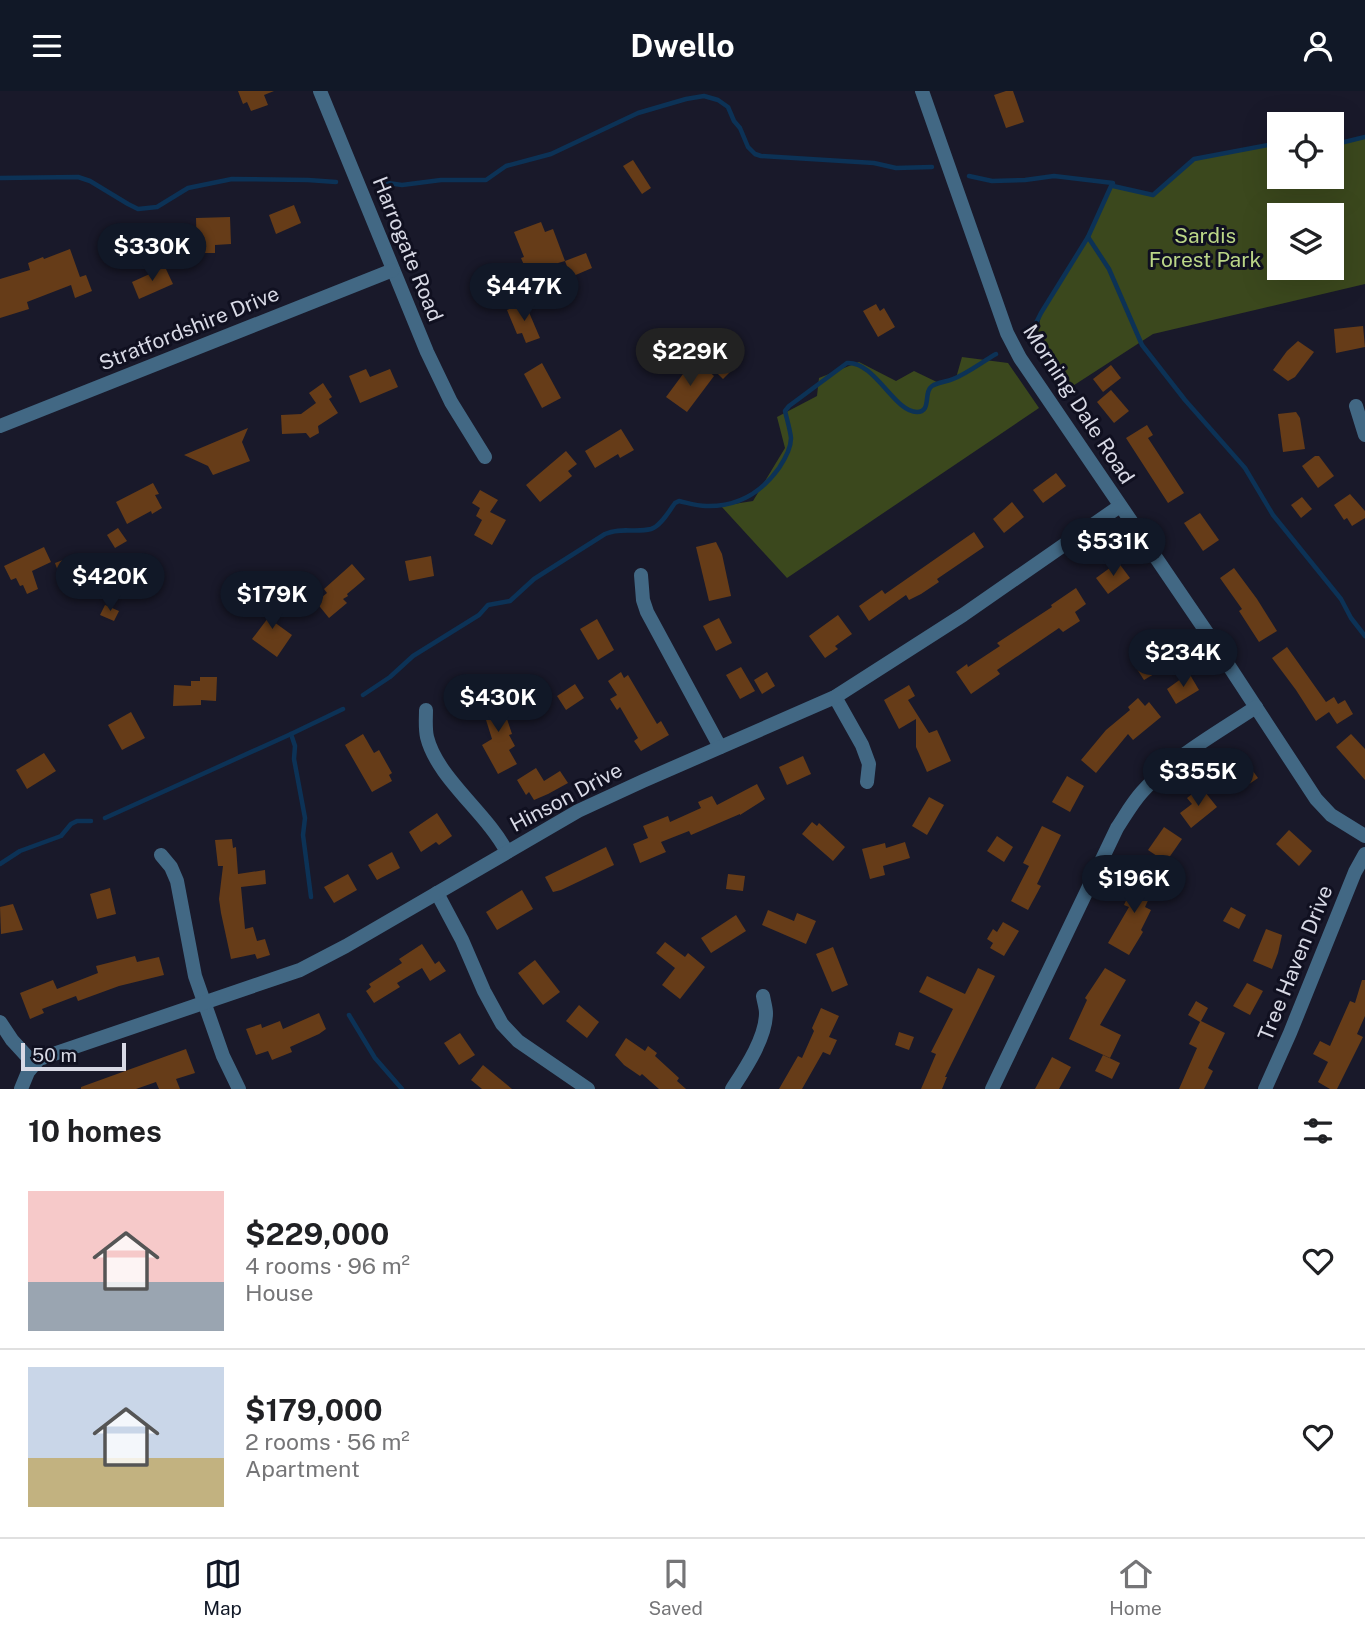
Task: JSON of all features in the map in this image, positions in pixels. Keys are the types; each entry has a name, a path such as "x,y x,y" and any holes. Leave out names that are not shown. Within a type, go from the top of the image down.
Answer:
{"street":[{"name":"Harrogate Road","path":"320,91 427,352 451,402 485,457"},
{"name":"Morning Dale Road","path":"922,91 1010,339 1020,358 1316,799 1331,815 1365,837"},
{"name":"Stratfordshire Drive","path":"0,426 393,269"},
{"path":"1356,406 1365,435"},
{"name":"Hinson Drive","path":"34,1064 56,1052 300,970 578,811 835,697 962,615 1119,506"},
{"path":"641,575 647,612 720,747"},
{"path":"835,697 862,745 869,764 867,782"},
{"path":"992,1089 1117,828 1131,805 1156,778 1182,756 1255,707"},
{"path":"426,710 428,738 438,762 484,817 507,852"},
{"name":"Tree Haven Drive","path":"1265,1089 1355,871 1365,854"},
{"path":"161,855 171,867 177,881 195,976 223,1056 239,1089"},
{"path":"437,893 463,940 484,991 502,1024 518,1041 588,1089"},
{"path":"732,1089 759,1042 766,1011 763,996"},
{"path":"0,1022 34,1064 24,1078 21,1089"}],"green space":[{"name":"Sardis Forest Park","path":"1365,137 1365,284 1153,334 1065,391 1036,348 1041,313 1088,237 1113,183 1114,186 1153,194 1194,159 1267,145 1267,189 1344,189 1344,142"},
{"path":"962,357 1008,363 1039,408 787,578 721,506 753,501 785,448 777,417 817,396 819,378 859,362 896,381 914,371 941,384 956,378"}],"building":[{"path":"238,91 274,91 264,95 268,105 251,111 247,102 243,104"},
{"path":"1013,91 1024,122 1006,128 994,95"},
{"path":"633,160 651,188 642,194 623,166"},
{"path":"294,205 301,223 276,234 269,215"},
{"path":"230,217 231,244 215,245 215,253 197,253 196,218"},
{"path":"541,222 545,232 553,229 565,261 527,272 514,232"},
{"path":"70,249 80,277 86,275 92,291 75,298 71,285 27,302 29,309 0,318 0,279 30,270 28,263"},
{"path":"586,253 592,268 571,277 565,261"},
{"path":"165,267 173,284 139,299 132,282"},
{"path":"525,303 540,338 526,343 522,333 517,334 507,310"},
{"path":"876,304 880,311 884,308 895,327 878,337 863,311"},
{"path":"1363,326 1365,347 1336,353 1334,329"},
{"path":"1298,341 1314,352 1295,377 1288,381 1273,370"},
{"path":"720,357 733,369 723,379 710,366"},
{"path":"542,363 561,398 542,408 524,374"},
{"path":"1111,365 1121,378 1103,392 1093,379"},
{"path":"695,367 703,373 706,369 714,376 687,412 666,397 686,370 690,373"},
{"path":"366,369 370,377 390,369 398,387 360,403 349,376"},
{"path":"323,383 338,413 318,426 319,433 310,438 306,433 282,434 281,415 301,414 316,403 309,393"},
{"path":"1111,390 1129,411 1114,423 1097,402"},
{"path":"1296,412 1300,418 1305,449 1283,452 1278,414"},
{"path":"1147,425 1153,435 1148,438 1184,493 1168,503 1126,438"},
{"path":"248,428 242,442 250,461 213,475 208,466 184,455"},
{"path":"621,429 634,450 620,458 618,454 595,468 585,451"},
{"path":"566,451 577,464 568,471 572,476 540,502 526,485"},
{"path":"1319,456 1334,476 1318,488 1302,466"},
{"path":"1056,473 1066,486 1043,503 1033,490"},
{"path":"153,483 159,494 155,495 162,508 127,524 116,502"},
{"path":"480,490 498,500 490,512 506,520 492,545 474,535 482,520 476,516 480,508 472,503"},
{"path":"1350,494 1365,511 1365,518 1352,526 1347,518 1344,520 1334,505"},
{"path":"1302,497 1312,509 1301,518 1291,505"},
{"path":"1012,502 1024,517 1004,533 993,519"},
{"path":"1200,513 1219,540 1203,551 1184,523"},
{"path":"118,528 127,541 115,548 107,535"},
{"path":"974,532 984,547 937,579 939,582 921,594 909,600 906,595 869,621 859,606 882,590 885,594"},
{"path":"716,542 722,554 731,596 709,601 696,547"},
{"path":"44,547 51,562 32,571 38,589 27,594 16,578 11,580 4,566"},
{"path":"431,556 434,576 409,581 405,561"},
{"path":"71,557 81,586 65,591 55,563"},
{"path":"1118,562 1130,578 1108,594 1096,578"},
{"path":"352,564 365,579 343,599 347,603 329,618 316,602 327,593 324,589"},
{"path":"1234,568 1277,631 1259,642 1239,611 1242,609 1220,578"},
{"path":"1076,588 1086,604 1075,612 1080,621 1063,632 1059,628 997,670 1000,674 971,694 956,672 1000,646 997,643"},
{"path":"271,601 283,611 274,622 292,635 277,657 252,639 268,618 261,613"},
{"path":"105,605 119,611 114,621 100,615"},
{"path":"838,615 852,634 835,646 838,649 825,658 809,636"},
{"path":"719,618 732,643 716,651 703,626"},
{"path":"597,619 614,650 598,660 580,629"},
{"path":"1287,647 1326,702 1334,697 1338,704 1345,700 1353,714 1337,724 1329,712 1316,721 1272,658"},
{"path":"1144,660 1154,674 1144,680 1135,666"},
{"path":"741,667 755,691 740,699 726,675"},
{"path":"621,672 624,678 628,675 657,724 661,721 669,735 641,751 634,741 638,738 620,707 617,710 610,699 617,695 608,681"},
{"path":"767,672 775,686 762,694 754,680"},
{"path":"1189,673 1199,690 1176,704 1167,689"},
{"path":"200,677 217,677 216,701 201,700 201,705 173,706 174,685 191,686 191,681 200,681"},
{"path":"575,684 584,698 566,710 557,696"},
{"path":"909,685 915,696 908,700 929,733 937,730 951,761 927,772 916,747 916,719 899,729 884,700"},
{"path":"498,692 512,734 509,735 515,746 509,750 517,764 498,774 482,745 492,739 482,707 485,707 482,697"},
{"path":"1138,698 1145,706 1149,702 1161,717 1133,740 1128,734 1096,773 1081,760 1106,730 1130,710 1128,707"},
{"path":"131,712 145,738 122,750 108,725"},
{"path":"363,734 374,753 379,750 392,773 389,775 392,781 372,792 345,745"},
{"path":"1351,734 1365,749 1365,780 1336,747"},
{"path":"44,753 56,771 27,789 16,770"},
{"path":"803,756 811,774 787,785 779,767"},
{"path":"1247,763 1258,778 1236,793 1225,778"},
{"path":"536,768 544,781 560,771 568,783 534,800 529,792 526,795 517,780"},
{"path":"1067,776 1084,786 1070,812 1052,802"},
{"path":"757,784 765,799 740,815 691,835 689,831 661,842 666,852 640,863 633,844 648,838 643,826 668,816 670,822 701,808 698,802 712,796 717,805"},
{"path":"1201,787 1217,807 1191,828 1180,813 1192,804 1187,798"},
{"path":"929,797 944,805 927,835 912,826"},
{"path":"437,813 452,836 421,852 409,832"},
{"path":"812,822 817,826 819,823 845,847 833,861 802,834"},
{"path":"1042,826 1061,835 1037,884 1041,886 1028,910 1011,901 1029,866 1023,863"},
{"path":"1164,827 1182,839 1166,862 1148,850"},
{"path":"1289,830 1312,851 1299,866 1276,844"},
{"path":"997,836 1013,847 1004,862 987,851"},
{"path":"232,839 233,848 236,847 238,874 265,870 266,884 241,887 245,929 253,927 257,941 265,939 270,955 257,959 255,954 231,959 221,913 219,899 223,866 218,866 215,840"},
{"path":"905,842 910,858 883,866 885,875 870,879 862,849 885,843 886,848"},
{"path":"606,847 614,865 553,892 545,877"},
{"path":"392,852 400,868 377,880 368,865"},
{"path":"1139,872 1157,881 1145,907 1151,910 1141,930 1143,932 1129,955 1108,943 1129,907 1124,905"},
{"path":"348,874 357,890 334,903 324,887"},
{"path":"728,874 745,876 743,891 726,889"},
{"path":"110,888 116,914 97,919 90,894"},
{"path":"522,890 533,909 497,930 486,912"},
{"path":"13,904 23,930 1,934 0,907"},
{"path":"1231,907 1246,915 1239,929 1223,921"},
{"path":"768,910 794,921 797,913 816,921 806,944 762,925"},
{"path":"736,915 746,931 711,953 701,938"},
{"path":"1003,922 1019,931 1004,956 990,948 993,943 987,939 993,929 997,932"},
{"path":"1266,929 1282,935 1272,969 1253,961"},
{"path":"665,942 685,957 688,953 705,967 680,999 662,985 675,968 656,953"},
{"path":"422,944 435,964 439,961 446,971 430,981 422,968 397,983 400,987 374,1003 366,991 371,987 369,984 402,963 399,959"},
{"path":"833,947 848,985 832,992 816,954"},
{"path":"135,956 137,962 159,957 164,975 119,986 78,1001 76,996 42,1009 44,1013 30,1019 20,993 53,980 57,989 98,973 96,966"},
{"path":"535,960 560,992 543,1005 518,973"},
{"path":"978,968 995,976 945,1077 942,1089 921,1089 936,1054 931,1052 953,1009 919,992 927,976 965,994"},
{"path":"1105,968 1126,980 1100,1025 1121,1035 1110,1058 1069,1039 1087,1000 1085,998"},
{"path":"1362,980 1365,980 1365,1016 1357,1034 1363,1037 1337,1089 1330,1089 1318,1082 1328,1062 1313,1054 1320,1041 1330,1046 1350,1001 1355,1003"},
{"path":"1247,983 1263,991 1250,1015 1233,1006"},
{"path":"1196,1001 1208,1008 1201,1021 1225,1033 1208,1068 1213,1071 1204,1089 1179,1089 1197,1048 1189,1044 1200,1022 1188,1015"},
{"path":"579,1005 599,1022 587,1038 566,1021"},
{"path":"821,1008 839,1016 829,1037 837,1040 830,1055 823,1052 802,1089 779,1089 798,1056 802,1058"},
{"path":"319,1013 326,1029 290,1047 292,1052 272,1060 268,1051 256,1055 246,1029 261,1024 262,1028 280,1021 283,1029"},
{"path":"899,1032 914,1037 909,1050 895,1045"},
{"path":"460,1033 475,1055 459,1065 444,1043"},
{"path":"626,1038 645,1051 648,1046 657,1053 655,1056 679,1078 677,1081 686,1089 659,1089 642,1074 640,1076 624,1065 615,1055"},
{"path":"186,1049 195,1073 176,1079 180,1089 159,1089 156,1082 136,1089 81,1089 81,1087"},
{"path":"1103,1055 1120,1063 1112,1079 1095,1071"},
{"path":"1052,1057 1071,1067 1059,1089 1035,1089"},
{"path":"483,1065 512,1089 482,1089 471,1080"}],"waterway":[{"path":"381,182 402,185 441,180 486,180 506,166 551,154 638,113 704,96 718,100 728,107 748,147 761,156 874,163 896,168 932,167"},
{"path":"1344,142 1365,137"},
{"path":"969,176 992,181 1054,176 1113,183 1113,186 1153,195 1194,159 1267,145"},
{"path":"0,178 78,177 90,181 138,209 157,207 188,188 232,179 336,182"},
{"path":"1024,331 1036,323 1088,237 1112,184"},
{"path":"1088,237 1109,269 1142,345 1185,400 1245,468 1273,515 1341,599 1365,636"},
{"path":"363,695 390,677 413,656 479,615 488,605 510,601 534,579 605,534 651,529 661,522 679,501 717,506 738,501 756,491 772,477 789,450 791,438 785,411 847,363 867,370 900,404 917,412 924,409 932,386 959,377 996,354"},
{"path":"105,818 343,709"},
{"path":"291,734 305,818 303,835 311,897"},
{"path":"0,864 20,851 61,836 77,821 91,821"},
{"path":"349,1015 375,1058 402,1089"}]}
